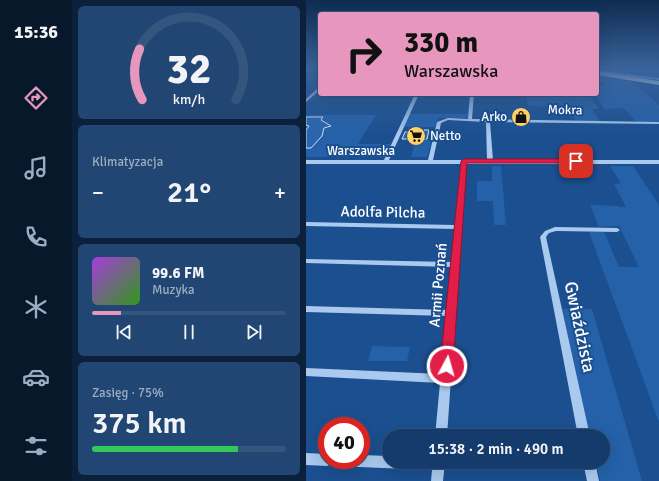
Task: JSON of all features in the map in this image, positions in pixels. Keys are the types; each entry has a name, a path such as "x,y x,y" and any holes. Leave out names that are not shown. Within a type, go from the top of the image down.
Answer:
{"street":[{"path":"306,101 317,90"},
{"path":"386,162 415,96"},
{"path":"470,120 472,96"},
{"name":"Mokra","path":"430,162 439,122 448,119 659,123"},
{"path":"488,120 490,161"},
{"name":"Armii Poznań","path":"442,429 464,161"},
{"name":"Warszawska","path":"306,162 659,161"},
{"name":"Adolfa Pilcha","path":"306,224 459,227"},
{"name":"Gwiaździsta","path":"583,429 544,237 547,232 552,230 617,230"},
{"path":"306,261 456,265"},
{"path":"306,308 452,313"},
{"path":"306,372 446,379"},
{"path":"306,459 318,460"},
{"path":"370,461 382,461"},
{"path":"437,481 438,469"},
{"path":"590,469 593,481"}],"shaded area":[{"path":"599,90 643,90 659,105 659,122 636,122 624,108 605,109 595,96 599,96"},
{"path":"526,96 590,96 599,109 592,109 600,121 576,121 569,107 528,106"},
{"path":"409,114 468,114 468,117 438,118 435,127 404,127"},
{"path":"306,115 376,115 358,144 392,144 385,157 306,157"},
{"path":"416,140 432,140 427,157 411,157"},
{"path":"492,166 501,166 506,225 494,225 493,201 477,201 477,181 492,181"},
{"path":"610,166 633,166 659,205 659,422 589,232 604,232 619,267 639,267 619,226 599,227 590,205 626,207 614,184 621,183"},
{"path":"562,309 592,309 642,481 600,481 597,469 610,469 610,429 588,429"},
{"path":"372,346 410,347 407,361 368,361"}],"building":[{"path":"306,117 323,117 321,120 331,126 324,128 322,136 311,148 306,148 306,130 309,126 306,125"},
{"name":"Netto","path":"424,130 429,130 427,139 402,139 405,132 423,132"}],"place":[{"name":"Arko","path":"521,117"},
{"name":"Netto","path":"416,136"}],"route":[{"path":"447,366 464,161 576,161"}]}
